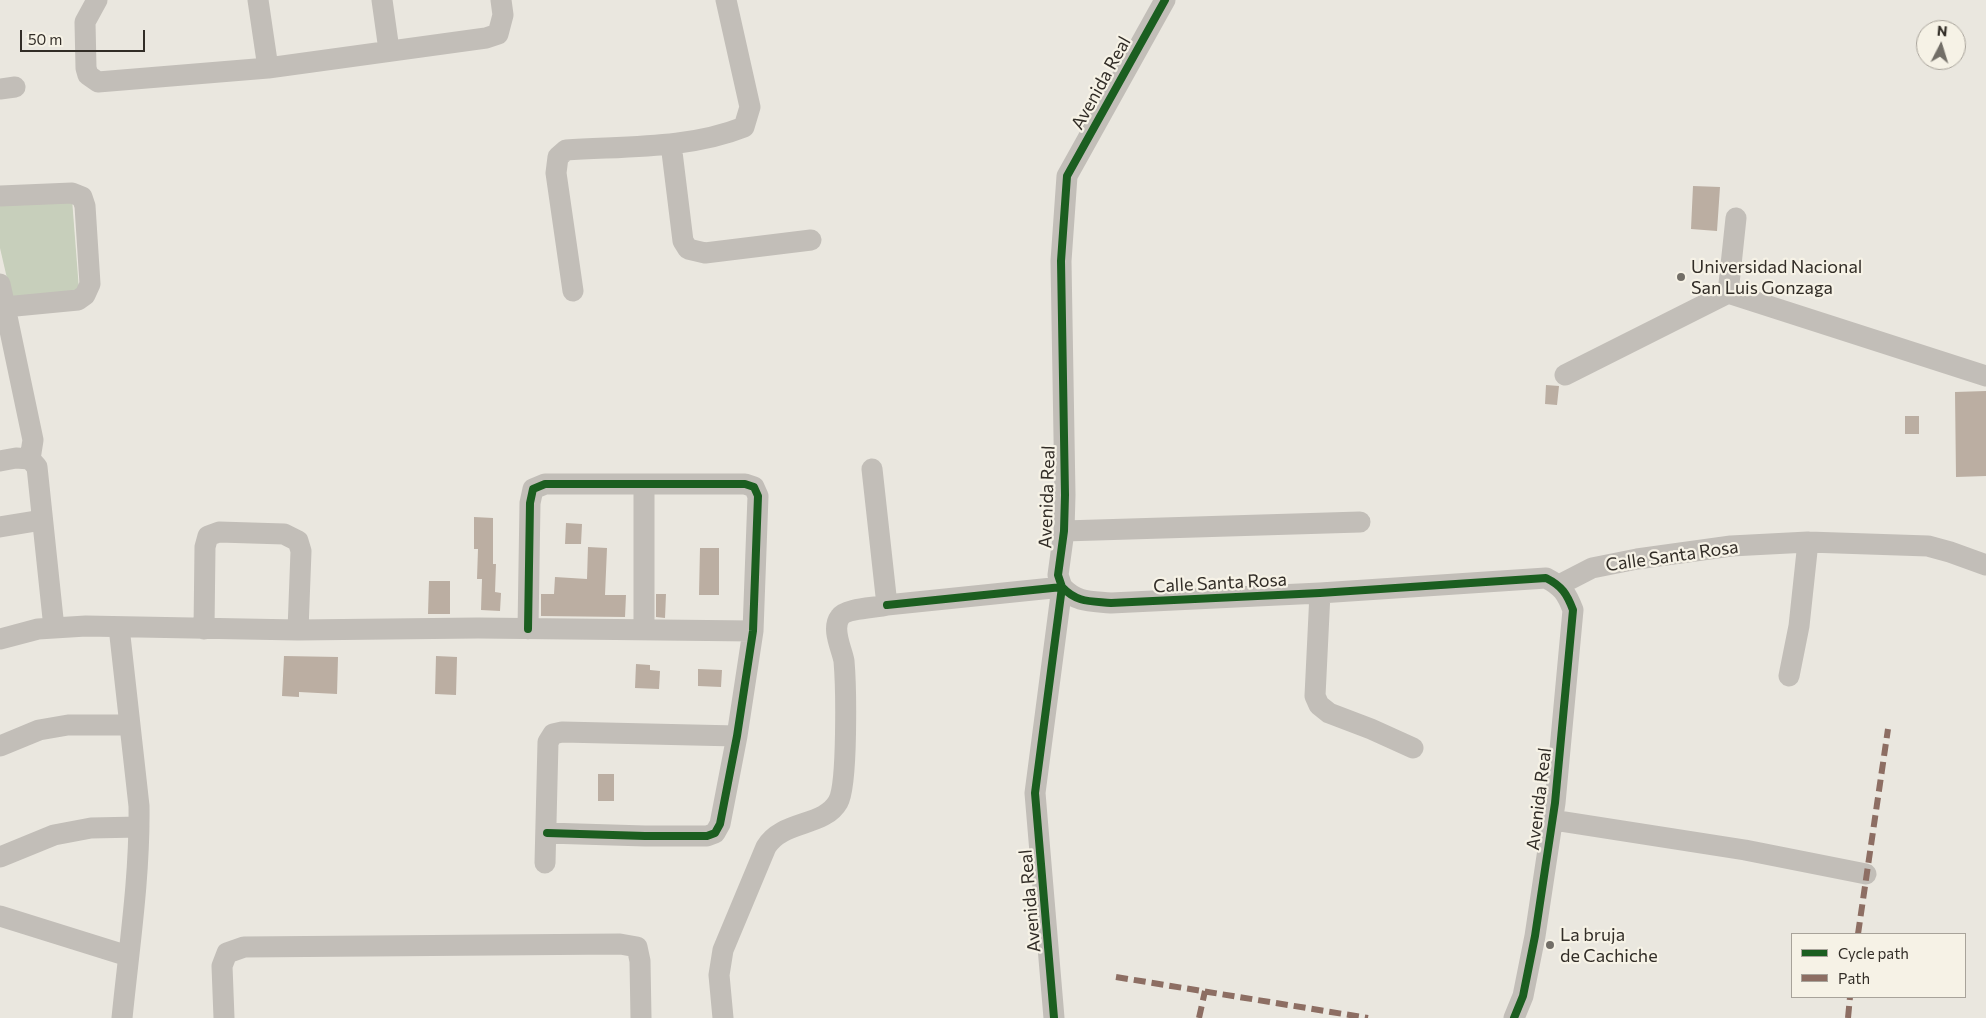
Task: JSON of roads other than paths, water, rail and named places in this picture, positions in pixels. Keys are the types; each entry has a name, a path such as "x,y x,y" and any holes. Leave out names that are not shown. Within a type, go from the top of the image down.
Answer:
{"street":[{"path":"97,0 85,22 86,68 88,75 98,82 268,68 486,38 498,34 503,15 501,0"},
{"path":"258,0 268,68"},
{"path":"382,0 389,50"},
{"path":"573,291 556,173 558,157 566,150 670,144 727,134 744,127 750,107 726,0"},
{"name":"Avenida Real","path":"1054,1018 1035,793 1062,587 1058,575 1064,531 1065,495 1061,261 1067,176 1166,0"},
{"path":"670,144 683,241 688,249 705,253 811,240"},
{"path":"0,196 72,193 82,197 85,206 90,284 85,295 78,300 5,307"},
{"path":"1728,293 1736,218"},
{"path":"0,284 33,440 30,459 36,467 54,628"},
{"path":"1565,375 1728,293 1986,376"},
{"path":"0,461 16,458 30,459"},
{"path":"872,469 887,605"},
{"path":"528,629 530,502 532,489 545,484 745,484 754,488 758,496 753,631 737,736 720,824 715,833 707,836 547,833"},
{"path":"644,484 644,628"},
{"path":"0,527 42,520"},
{"path":"1064,531 1360,522"},
{"path":"204,629 205,547 208,536 219,532 284,534 298,541 302,551 298,630"},
{"path":"1789,676 1799,626 1808,542"},
{"name":"Calle Santa Rosa","path":"1062,587 1070,595 1081,600 1112,603 1320,593 1546,578 1558,585 1592,568 1637,559 1732,546 1808,542 1928,546 1986,565"},
{"name":"Avenida Real","path":"1514,1018 1523,996 1535,936 1552,820 1573,610 1568,596 1558,585"},
{"path":"722,1018 719,975 723,950 766,847 771,839 783,831 826,814 839,802 846,720 844,660 836,627 840,617 847,611 887,605 1062,587"},
{"path":"1320,593 1315,696 1319,705 1329,713 1413,748"},
{"path":"0,639 38,629 119,627 298,630 644,628 753,631"},
{"path":"119,627 139,827 138,856 122,1018"},
{"path":"0,746 39,730 68,725 129,724"},
{"path":"545,863 548,742 552,734 562,732 737,736"},
{"path":"1552,820 1745,850 1866,874"},
{"path":"0,857 54,835 91,828 139,827"},
{"path":"0,916 128,956"},
{"path":"224,1018 222,966 227,954 244,947 610,944 637,947 640,961 641,1018"}],"place":[{"name":"Universidad Nacional San Luis Gonzaga","path":"1681,277"},
{"name":"La bruja de Cachiche","path":"1550,945"}]}
